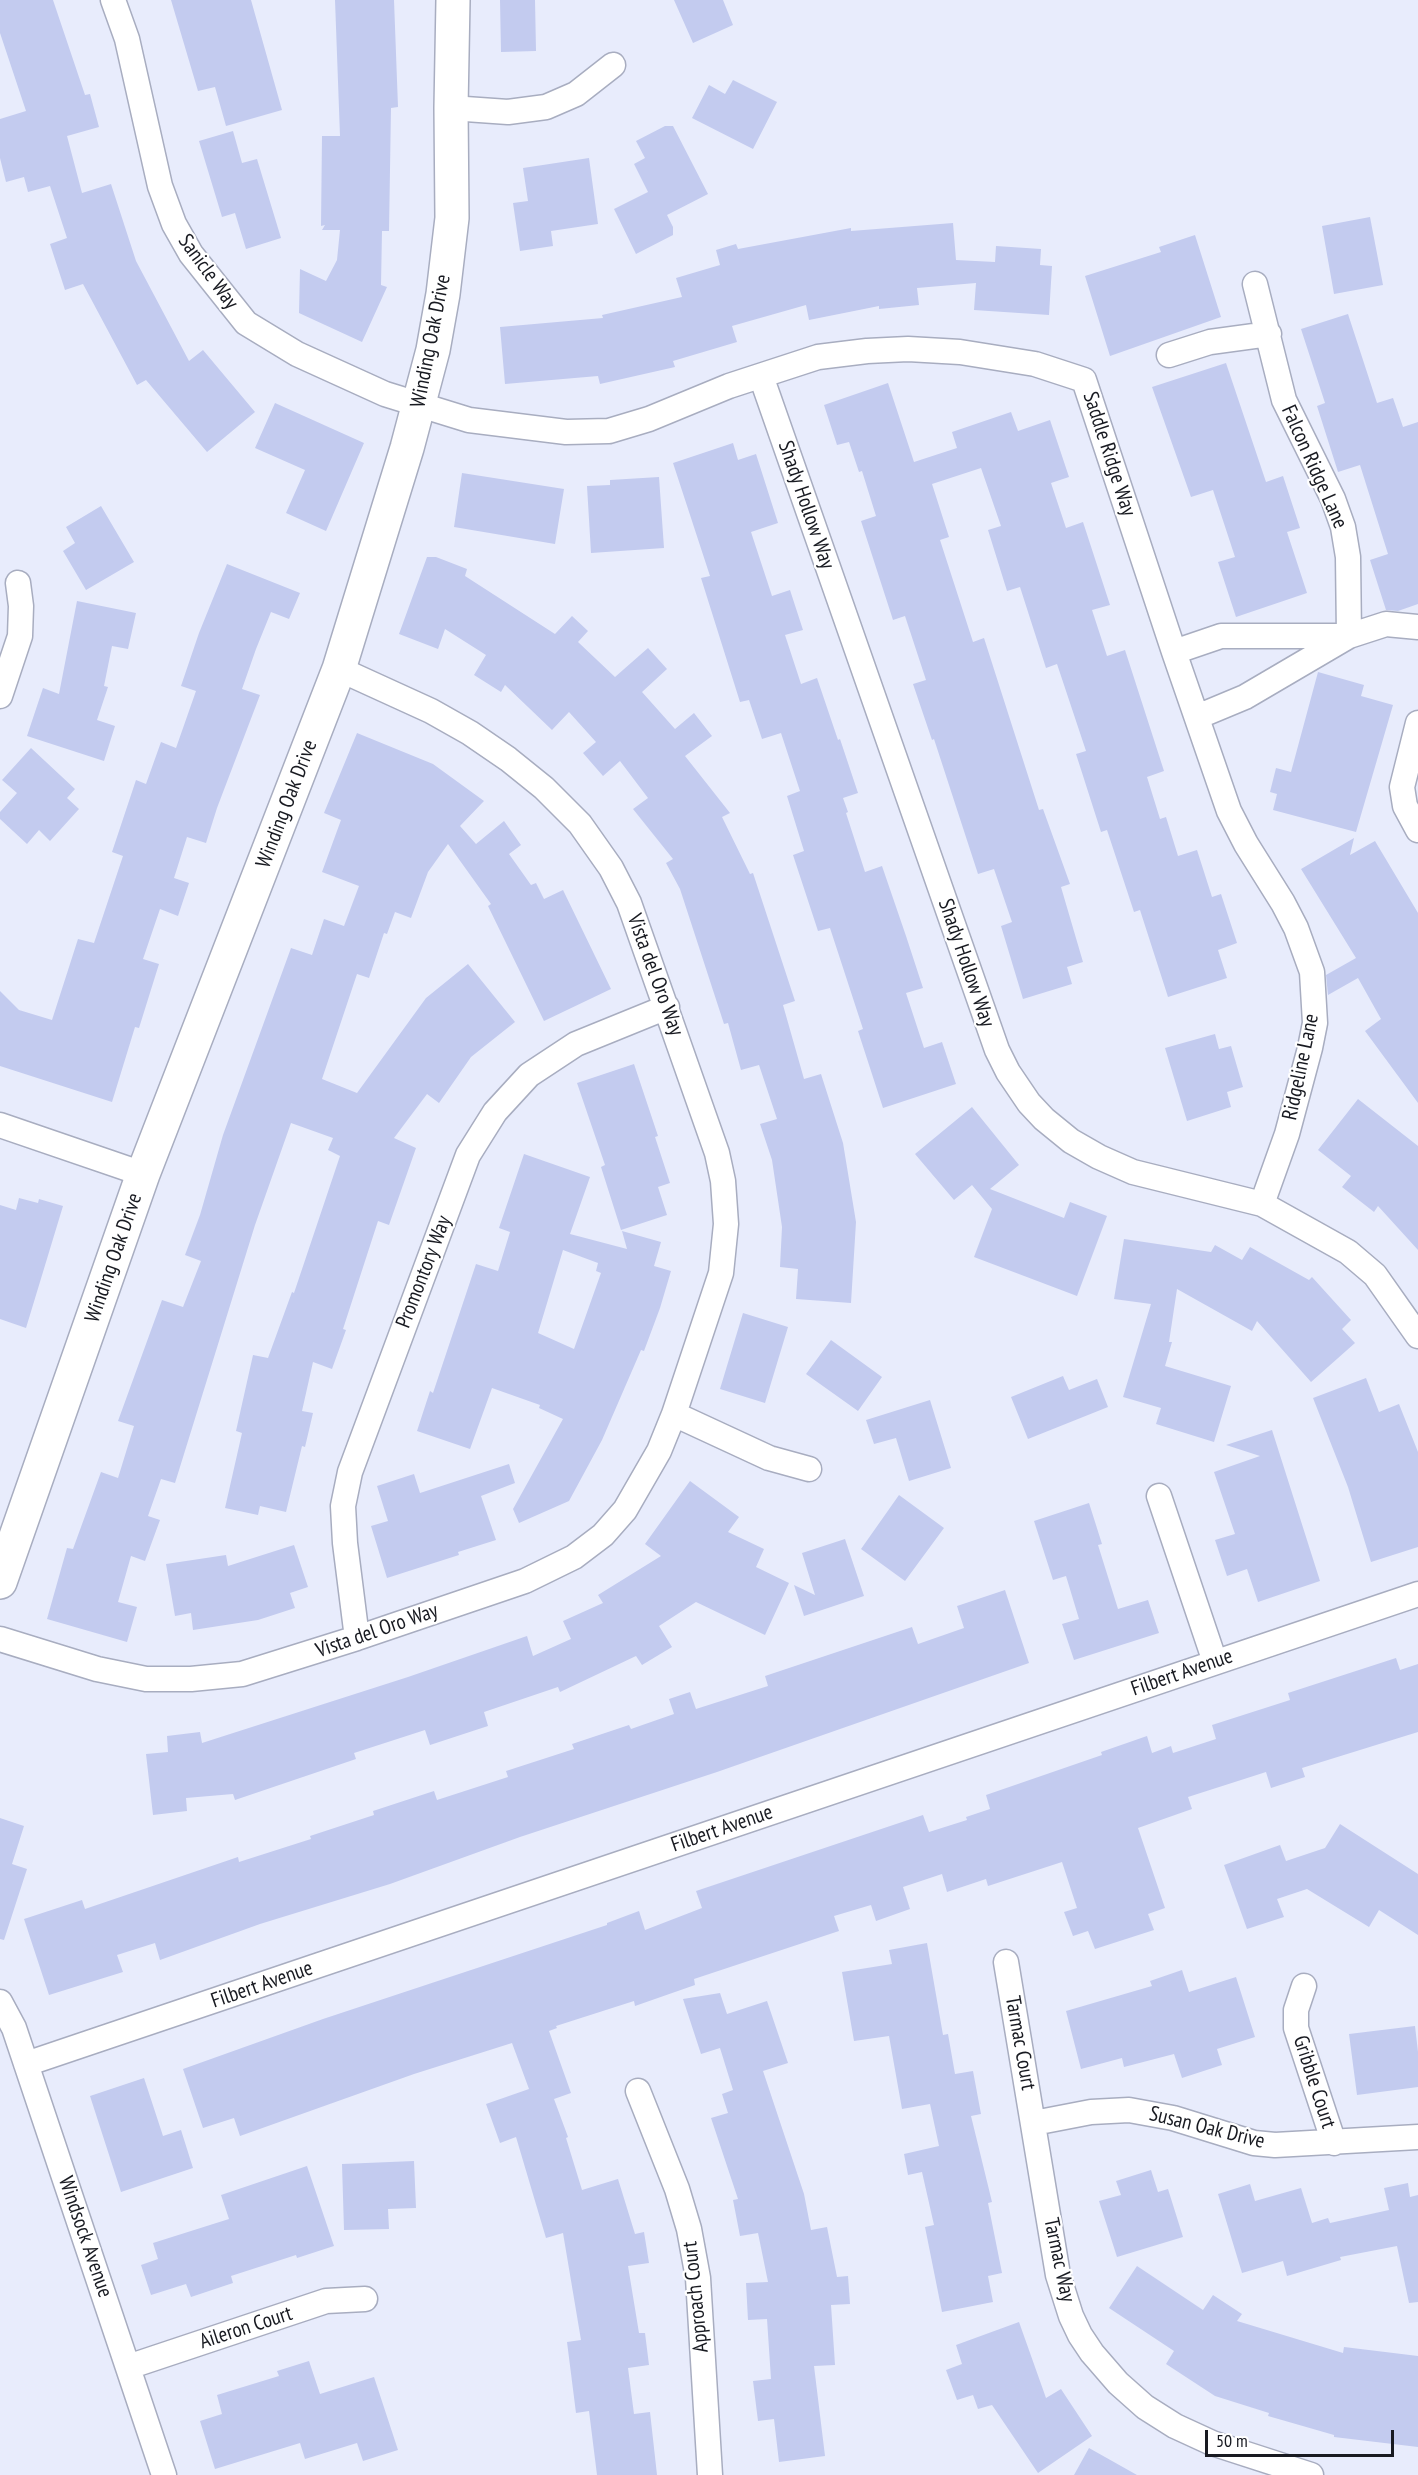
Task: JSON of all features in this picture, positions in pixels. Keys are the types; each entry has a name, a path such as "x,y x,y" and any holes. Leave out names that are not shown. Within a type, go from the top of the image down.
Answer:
{"street":[{"name":"Sanicle Way","path":"113,0 127,39 160,186 174,224 191,254 246,323 297,354 385,394 419,404"},
{"name":"Winding Oak Drive","path":"0,1582 143,1174 339,669 419,404 433,350 452,218 453,0"},
{"path":"451,108 508,112 546,107 576,94 613,65"},
{"name":"Falcon Ridge Lane","path":"1255,284 1284,400 1333,499 1343,527 1348,557 1349,636"},
{"path":"1169,355 1210,342 1269,334"},
{"name":"Saddle Ridge Way","path":"419,404 469,420 515,427 566,432 609,431 649,419 729,386 818,357 908,349 960,352 1035,364 1084,380 1229,811 1296,928"},
{"name":"Shady Hollow Way","path":"761,376 993,1039 1008,1072 1029,1103 1044,1119 1071,1141 1098,1157 1133,1172 1262,1204 1348,1252 1375,1275 1418,1336"},
{"path":"0,696 20,636 21,606 18,583"},
{"path":"1197,717 1245,697 1349,636 1386,624 1418,627"},
{"path":"1174,652 1221,636 1349,636"},
{"name":"Vista del Oro Way","path":"0,1639 97,1669 146,1679 168,1679 242,1674 357,1638 525,1581 574,1557 603,1535 625,1510 659,1451 674,1414 721,1273 726,1224 723,1181 717,1154 629,903 611,867 580,824 544,788 508,759 470,733 431,711 339,669"},
{"path":"1418,723 1402,787 1405,806 1418,830"},
{"name":"Ridgeline Lane","path":"1262,1204 1287,1134 1315,1023 1312,972 1296,928"},
{"name":"Promontory Way","path":"357,1638 344,1534 343,1506 350,1472 468,1155 495,1112 530,1075 576,1044 667,1007"},
{"path":"0,1125 143,1174"},
{"path":"674,1414 769,1458 809,1469"},
{"path":"1159,1496 1215,1662"},
{"name":"Filbert Avenue","path":"26,2064 1418,1594"},
{"name":"Tarmac Court","path":"1006,1962 1034,2123"},
{"name":"Gribble Court","path":"1304,1986 1296,2010 1296,2028 1334,2143"},
{"name":"Windsock Avenue","path":"0,2002 14,2028 164,2475"},
{"name":"Approach Court","path":"638,2091 677,2188 689,2229 698,2278 710,2475"},
{"name":"Susan Oak Drive","path":"1034,2123 1091,2112 1129,2110 1173,2118 1254,2143 1275,2145 1418,2137"},
{"name":"Tarmac Way","path":"1034,2123 1058,2275 1071,2316 1092,2353 1118,2383 1145,2407 1175,2426 1212,2443 1311,2475"},
{"name":"Aileron Court","path":"128,2367 326,2301 365,2299"}],"building":[{"path":"0,0 53,0 85,95 90,94 99,127 67,136 82,193 111,184 136,261 189,361 203,350 255,412 207,452 146,380 137,385 83,284 65,290 50,244 67,238 50,186 28,192 24,177 6,182 0,158 0,119 26,111 0,33"},
{"path":"171,0 251,0 282,110 226,126 215,87 198,91"},
{"path":"335,0 394,0 398,107 391,108 389,231 382,231 381,285 387,287 362,342 299,313 300,269 326,281 337,260 340,230 322,230 325,225 321,226 322,136 340,136"},
{"path":"500,0 535,0 536,51 501,52"},
{"path":"674,0 723,0 733,25 693,43"},
{"path":"733,80 777,102 753,149 692,118 709,85 725,94"},
{"path":"665,126 673,126 708,194 667,215 673,227 673,235 636,254 614,209 648,192 634,164 645,158 636,141"},
{"path":"233,131 242,163 257,159 281,238 246,249 235,213 222,217 199,141"},
{"path":"589,158 598,224 551,231 553,246 520,251 513,203 528,201 523,168"},
{"path":"1370,217 1383,285 1334,294 1322,226"},
{"path":"953,223 956,260 995,262 996,246 1041,249 1040,265 1052,266 1049,315 974,310 976,283 917,288 919,305 879,309 879,306 809,320 806,305 732,326 737,342 673,361 675,367 600,384 598,376 505,384 500,327 603,318 602,315 682,297 676,278 720,265 716,250 736,244 738,249 851,228 851,231"},
{"path":"1195,235 1221,317 1110,356 1085,276 1161,252 1159,247"},
{"path":"1348,314 1377,403 1393,398 1403,427 1418,422 1418,604 1398,611 1386,610 1370,560 1388,554 1360,465 1338,472 1317,406 1325,403 1301,329"},
{"path":"1226,363 1266,482 1283,476 1300,528 1287,532 1307,593 1236,617 1218,562 1235,557 1213,490 1191,497 1152,387"},
{"path":"888,383 914,462 957,448 952,432 1011,412 1018,431 1050,420 1069,477 1051,483 1066,528 1083,522 1110,605 1092,610 1107,656 1125,650 1164,771 1147,777 1160,819 1166,817 1178,856 1197,850 1212,897 1221,894 1237,943 1218,950 1227,978 1168,997 1140,910 1134,912 1107,830 1101,832 1076,754 1086,751 1057,664 1046,668 1020,587 1007,591 988,530 1001,526 981,468 932,484 949,537 940,540 973,642 984,638 1039,810 1043,809 1070,884 1061,887 1083,962 1067,967 1072,984 1023,999 1001,926 1012,922 994,869 978,874 934,739 932,740 913,684 926,680 905,616 893,620 861,521 876,516 862,471 859,472 849,442 837,445 824,405"},
{"path":"275,403 364,443 326,531 286,513 305,470 255,448"},
{"path":"733,443 738,460 756,454 778,523 751,532 772,596 790,590 803,630 785,635 801,684 817,678 838,740 840,739 858,793 843,798 865,872 882,866 923,988 906,993 924,1048 942,1042 956,1084 883,1108 858,1031 863,1029 830,928 818,931 793,855 804,851 787,796 800,791 781,733 762,739 749,700 740,702 701,578 710,576 673,463"},
{"path":"462,473 564,489 555,544 454,527"},
{"path":"659,477 664,548 591,553 587,486 610,485 610,480"},
{"path":"101,506 134,562 86,590 63,551 75,543 66,527"},
{"path":"427,557 436,557 467,569 465,576 555,634 572,616 588,631 578,642 615,677 648,648 667,669 642,692 675,729 694,713 712,736 685,756 730,813 722,817 750,874 753,873 795,1001 783,1005 804,1079 821,1074 843,1143 856,1222 851,1303 796,1299 798,1269 780,1267 782,1227 772,1160 760,1124 777,1119 759,1065 741,1070 728,1023 724,1024 680,889 666,863 673,859 633,809 648,798 620,761 603,776 583,753 596,742 569,712 552,730 505,685 501,692 474,675 486,655 445,629 438,649 399,634"},
{"path":"227,564 300,593 289,619 271,612 256,649 242,689 260,695 206,843 187,837 174,878 189,883 178,916 160,909 143,959 159,964 139,1028 135,1027 112,1102 0,1066 0,991 19,1010 52,1020 78,939 94,943 123,856 112,852 136,780 146,784 161,742 176,748 196,691 181,686 199,633"},
{"path":"77,601 136,613 128,649 112,646 104,686 108,687 97,720 115,726 104,761 27,736 43,688 59,694"},
{"path":"1318,672 1364,685 1361,696 1393,705 1356,832 1273,810 1277,794 1270,792 1276,768 1291,772"},
{"path":"357,733 433,764 484,801 460,826 476,844 504,821 521,845 509,854 531,885 536,883 544,899 563,890 611,989 544,1021 488,906 491,904 448,844 428,872 411,918 395,912 387,934 384,933 369,978 357,974 322,1079 357,1093 426,998 468,964 515,1022 471,1057 439,1103 427,1094 394,1138 416,1148 389,1225 378,1221 332,1369 313,1362 302,1411 313,1413 305,1447 302,1446 286,1512 260,1506 258,1515 225,1508 242,1433 236,1431 253,1355 268,1358 292,1292 294,1293 340,1156 328,1150 333,1138 291,1123 255,1225 175,1483 161,1479 148,1516 160,1520 145,1561 131,1556 118,1602 137,1607 127,1642 47,1619 67,1548 73,1549 101,1472 118,1478 134,1426 118,1421 162,1300 183,1307 201,1261 185,1255 200,1215 223,1135 291,948 312,955 324,919 344,926 359,886 322,872 341,820 324,813"},
{"path":"31,748 75,789 67,798 79,809 50,841 39,830 27,844 0,819 0,812 17,793 2,780"},
{"path":"1354,838 1350,855 1375,841 1418,913 1418,1103 1365,1031 1381,1019 1358,978 1328,995 1326,975 1356,958 1301,869"},
{"path":"1215,1034 1219,1049 1231,1046 1243,1087 1227,1092 1231,1107 1187,1121 1165,1048"},
{"path":"634,1064 658,1136 655,1137 670,1183 658,1187 667,1215 621,1230 601,1167 605,1165 577,1083"},
{"path":"1358,1099 1418,1146 1418,1250 1378,1206 1374,1212 1342,1187 1351,1176 1318,1150"},
{"path":"972,1107 1019,1165 990,1189 1064,1218 1070,1202 1107,1216 1077,1296 974,1257 992,1209 972,1185 954,1200 915,1154"},
{"path":"524,1154 590,1177 570,1234 627,1249 622,1231 661,1242 654,1266 671,1271 644,1351 641,1350 602,1440 569,1501 519,1523 513,1509 563,1419 539,1408 540,1405 492,1388 470,1449 417,1431 430,1391 433,1393 476,1264 498,1271 510,1232 499,1228","holes":["563,1250 598,1263 596,1271 601,1273 574,1349 538,1333"]},
{"path":"19,1198 38,1203 39,1199 63,1206 26,1328 0,1319 0,1205 16,1210"},
{"path":"1124,1239 1211,1252 1215,1245 1242,1260 1250,1247 1309,1280 1312,1277 1351,1320 1342,1329 1355,1343 1311,1382 1257,1321 1252,1331 1177,1289 1169,1342 1172,1342 1165,1366 1231,1386 1214,1442 1156,1424 1161,1408 1123,1397 1151,1304 1114,1299"},
{"path":"743,1313 788,1327 765,1403 720,1389"},
{"path":"831,1340 882,1377 858,1411 806,1374"},
{"path":"1063,1376 1069,1390 1097,1379 1108,1407 1028,1439 1011,1397"},
{"path":"1366,1378 1379,1412 1399,1404 1418,1452 1418,1547 1371,1562 1348,1487 1313,1398"},
{"path":"930,1400 951,1468 909,1481 896,1438 874,1444 866,1420"},
{"path":"1272,1430 1320,1581 1258,1602 1247,1569 1227,1576 1215,1540 1235,1534 1214,1472 1260,1456 1226,1445"},
{"path":"509,1464 515,1483 481,1496 496,1540 458,1552 459,1555 387,1578 371,1526 388,1521 377,1486 414,1474 420,1493"},
{"path":"690,1481 739,1517 728,1532 764,1549 756,1567 789,1583 765,1635 696,1602 659,1626 672,1647 642,1665 636,1656 560,1692 558,1687 484,1712 488,1726 430,1745 425,1730 354,1753 356,1759 235,1800 233,1794 186,1798 187,1811 153,1815 146,1754 168,1752 167,1736 200,1732 202,1743 527,1636 533,1656 571,1639 563,1621 603,1603 598,1595 661,1556 645,1544"},
{"path":"899,1495 944,1528 905,1581 861,1549"},
{"path":"1089,1503 1102,1544 1098,1545 1118,1609 1148,1600 1159,1633 1074,1660 1062,1624 1079,1619 1066,1576 1053,1580 1034,1521"},
{"path":"845,1539 864,1596 804,1616 794,1585 815,1595 802,1553"},
{"path":"294,1545 308,1587 290,1593 295,1608 258,1620 193,1630 191,1613 175,1616 166,1564 226,1555 228,1566"},
{"path":"1005,1590 1029,1663 717,1772 520,1837 390,1884 260,1924 160,1960 155,1943 117,1955 123,1972 49,1995 24,1919 82,1900 85,1909 238,1857 239,1862 311,1839 310,1836 374,1815 373,1811 434,1791 437,1800 508,1777 506,1771 574,1749 572,1744 629,1725 631,1729 674,1714 669,1699 690,1692 696,1709 768,1686 765,1676 912,1627 918,1644 964,1628 957,1606"},
{"path":"1396,1658 1400,1670 1418,1664 1418,1732 1302,1768 1305,1777 1271,1788 1266,1772 1188,1797 1192,1809 1138,1828 1165,1908 1148,1914 1154,1930 1095,1949 1088,1931 1073,1936 1064,1912 1077,1908 1062,1862 988,1886 986,1879 947,1892 942,1874 903,1887 910,1909 876,1921 871,1905 834,1916 839,1931 694,1979 695,1985 635,2006 634,2001 556,2026 557,2028 549,2031 571,2093 554,2099 568,2137 566,2138 582,2190 618,2179 635,2234 644,2232 649,2263 628,2266 639,2333 645,2333 649,2365 628,2368 634,2414 650,2412 657,2475 597,2475 589,2411 576,2413 567,2342 581,2340 563,2233 546,2238 516,2137 500,2143 486,2104 529,2089 512,2043 414,2074 240,2136 234,2118 203,2128 183,2069 323,2019 607,1925 607,1923 639,1911 645,1930 702,1908 696,1891 923,1815 929,1832 967,1820 966,1817 990,1809 986,1795 1102,1755 1101,1752 1147,1736 1152,1753 1171,1746 1173,1753 1216,1739 1212,1725 1290,1700 1288,1693"},
{"path":"0,1818 24,1826 12,1864 27,1869 4,1940 0,1939"},
{"path":"1340,1824 1418,1874 1418,1935 1379,1910 1369,1927 1307,1889 1277,1899 1284,1917 1247,1929 1224,1865 1280,1845 1286,1861 1325,1848"},
{"path":"927,1943 943,2035 948,2034 955,2074 973,2071 981,2114 971,2116 992,2202 988,2203 1002,2273 988,2276 993,2302 942,2312 925,2227 934,2225 922,2172 908,2175 904,2154 939,2146 930,2104 902,2109 889,2036 854,2041 842,1972 892,1964 889,1950"},
{"path":"1182,1970 1189,1992 1236,1977 1255,2037 1217,2049 1222,2065 1182,2078 1174,2054 1124,2067 1122,2058 1081,2069 1066,2011 1152,1986 1150,1981"},
{"path":"720,1993 727,2014 767,2001 788,2063 763,2071 804,2194 811,2230 827,2227 837,2277 848,2276 850,2304 831,2305 835,2365 814,2366 825,2456 779,2462 774,2419 758,2421 753,2381 771,2379 767,2319 748,2320 746,2283 768,2282 758,2233 740,2236 733,2200 738,2199 711,2118 728,2113 722,2094 733,2090 720,2048 701,2054 683,1999"},
{"path":"1415,2026 1418,2087 1357,2095 1349,2034"},
{"path":"144,2078 163,2136 181,2130 193,2168 121,2192 90,2096"},
{"path":"414,2161 416,2208 388,2209 389,2229 344,2230 342,2164"},
{"path":"307,2166 334,2246 297,2258 296,2255 231,2276 233,2283 191,2297 186,2284 151,2295 141,2265 158,2259 153,2243 229,2219 221,2195"},
{"path":"1151,2170 1158,2192 1168,2189 1183,2237 1117,2257 1099,2201 1121,2195 1116,2181"},
{"path":"1408,2183 1410,2197 1418,2195 1418,2302 1409,2303 1397,2246 1340,2257 1341,2260 1287,2276 1283,2261 1242,2273 1218,2194 1250,2184 1255,2201 1301,2188 1312,2223 1328,2218 1330,2223 1389,2210 1384,2188"},
{"path":"1137,2266 1203,2310 1213,2295 1242,2314 1237,2321 1343,2353 1344,2347 1418,2356 1418,2447 1334,2437 1334,2435 1268,2416 1269,2413 1215,2396 1166,2364 1174,2351 1109,2308"},
{"path":"1019,2322 1046,2398 1061,2389 1092,2436 1038,2473 992,2405 978,2409 973,2395 957,2400 946,2370 962,2364 956,2345"},
{"path":"309,2361 320,2394 374,2377 398,2450 363,2461 357,2443 305,2459 300,2443 215,2469 200,2421 222,2414 217,2395 279,2376 277,2371"},
{"path":"1089,2448 1137,2475 1074,2475"}]}
